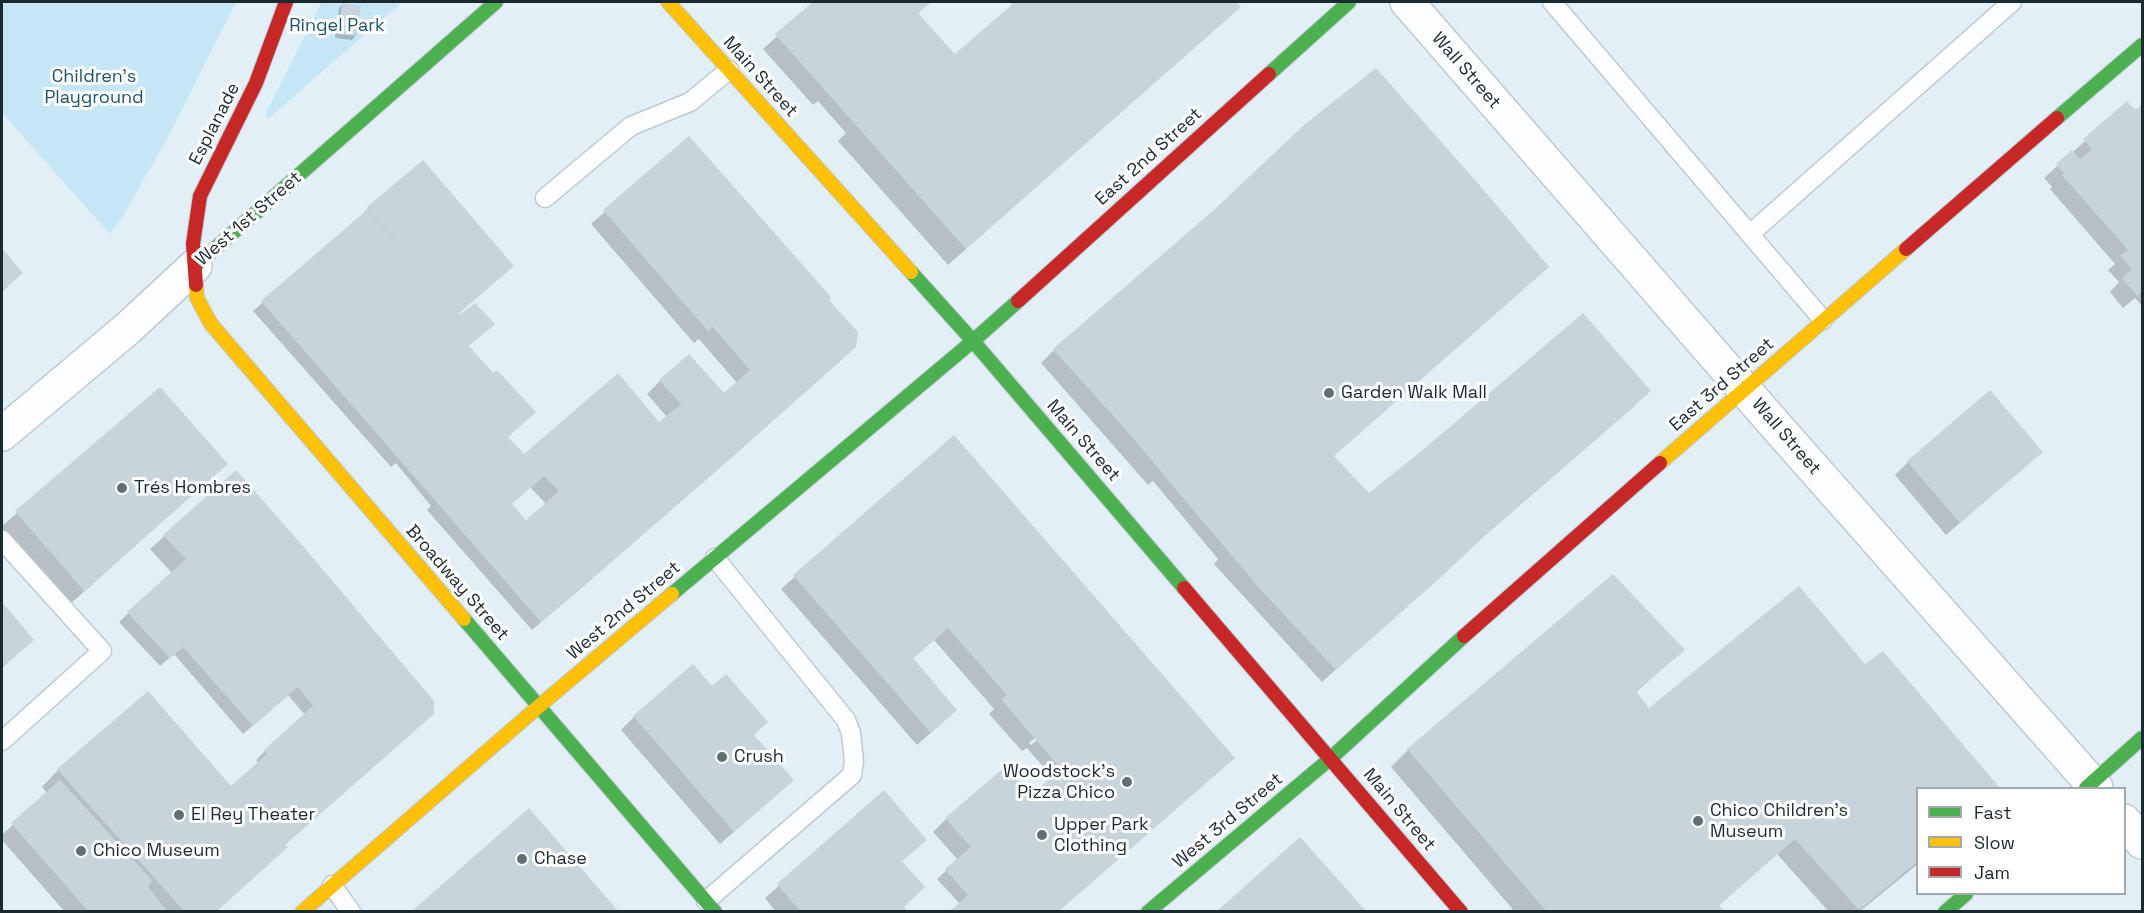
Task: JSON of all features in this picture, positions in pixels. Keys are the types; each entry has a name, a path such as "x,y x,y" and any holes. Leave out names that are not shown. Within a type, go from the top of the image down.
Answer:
{"street":[{"name":"Esplanade","path":"195,266 193,244 200,196 256,83 286,2"},
{"name":"West 1st Street","path":"2,434 126,330 195,266 496,2"},
{"name":"Main Street","path":"668,2 973,341 1461,912"},
{"name":"East 2nd Street","path":"973,341 1349,2"},
{"name":"Wall Street","path":"1407,2 2092,787"},
{"name":"East 3rd Street","path":"1331,758 1464,636 1744,389 2142,45"},
{"name":"Broadway Street","path":"195,266 197,298 211,324 710,907"},
{"name":"West 2nd Street","path":"302,912 538,706 973,341"},
{"path":"2092,787 2142,738"},
{"name":"West 3rd Street","path":"1148,912 1331,758"},
{"path":"2126,823 2142,842"},
{"path":"1945,912 1965,895"}],"lane":[{"path":"1552,2 1823,320"},
{"path":"1750,234 2012,2"},
{"path":"545,198 631,126 690,102 729,70"},
{"path":"2,540 102,651 2,741"},
{"path":"710,907 852,775 854,761 851,733 846,720 715,558"},
{"path":"333,885 351,912"}],"green space":[{"name":"Children's Playground","path":"2,2 236,2 168,137 123,216 110,234 2,113"},
{"name":"Ringel Park","path":"322,2 402,2 269,118 265,115"}],"building":[{"path":"813,2 931,2 918,13 955,54 1015,2 1236,2 1241,7 966,249 775,34"},
{"path":"342,3 361,6 357,36 338,34"},
{"path":"1376,68 1549,267 1334,456 1369,493 1583,313 1651,391 1493,528 1336,670 1260,589 1125,429 1053,349 1215,209 1304,125"},
{"path":"2127,101 2136,110 2142,104 2142,291 2137,296 2122,278 2132,269 2120,256 2128,250 2062,175 2064,173 2056,164 2072,150 2080,159 2092,149 2083,139"},
{"path":"689,136 831,297 829,300 858,332 856,347 541,622 261,301 368,209 421,269 367,207 423,160 514,266 458,314 475,303 495,324 469,346 493,373 497,370 536,412 508,437 524,454 618,373 659,422 681,404 659,380 689,354 724,393 750,370 713,327 708,331 603,210","holes":["544,476 559,491 526,520 512,504"]},
{"path":"2,248 23,273 2,291"},
{"name":"Trés Hombres","path":"160,387 228,464 84,591 15,511"},
{"path":"1990,390 2043,452 1960,523 1907,461"},
{"path":"954,435 1235,758 1058,912 949,912 968,895 945,869 971,847 945,818 1006,766 1031,795 1061,769 1001,699 1007,695 948,628 913,658 957,710 931,733 793,575"},
{"path":"236,470 434,701 434,714 285,845 288,847 216,912 185,912 57,769 148,691 231,786 267,754 264,750 313,706 298,687 253,726 183,647 170,658 127,612 186,559 163,535"},
{"path":"1613,574 1685,650 1636,691 1649,708 1799,586 1865,664 1883,651 1999,787 1916,787 1916,863 1859,910 1795,839 1719,905 1725,912 1547,912 1407,749"},
{"path":"2,602 34,640 2,668"},
{"name":"Crush","path":"693,664 712,686 726,674 768,722 754,735 794,780 734,832 633,716"},
{"name":"Chico Museum","path":"60,780 152,880 148,887 168,912 89,912 11,823"},
{"path":"884,790 927,840 902,861 925,887 904,907 908,912 801,912 777,884"},
{"name":"Chase","path":"529,808 619,912 411,912"},
{"path":"1300,837 1367,912 1216,912"}],"traffic: fast":[{"path":"195,266 496,2"},
{"path":"1269,74 1349,2"},
{"path":"2057,118 2142,45"},
{"path":"911,272 973,341 1184,588"},
{"path":"672,594 1018,301"},
{"path":"464,619 715,912"},
{"path":"1148,912 1331,758 1464,636"},
{"path":"2087,787 2142,738"},
{"path":"1945,912 1965,895"}],"traffic: slow":[{"path":"668,2 911,272"},
{"path":"1660,463 1906,249"},
{"path":"196,285 197,298 211,324 464,619"},
{"path":"302,912 672,594"}],"traffic: jam":[{"path":"196,285 193,244 200,196 256,83 286,2"},
{"path":"1018,301 1269,74"},
{"path":"1906,249 2057,118"},
{"path":"1464,636 1660,463"},
{"path":"1184,588 1461,912"}],"place":[{"name":"Garden Walk Mall","path":"1329,393"},
{"name":"Trés Hombres","path":"122,488"},
{"name":"Crush","path":"722,757"},
{"name":"Woodstock's Pizza Chico","path":"1127,782"},
{"name":"El Rey Theater","path":"179,815"},
{"name":"Chico Children's Museum","path":"1698,821"},
{"name":"Upper Park Clothing","path":"1042,835"},
{"name":"Chico Museum","path":"81,851"},
{"name":"Chase","path":"522,859"}]}
